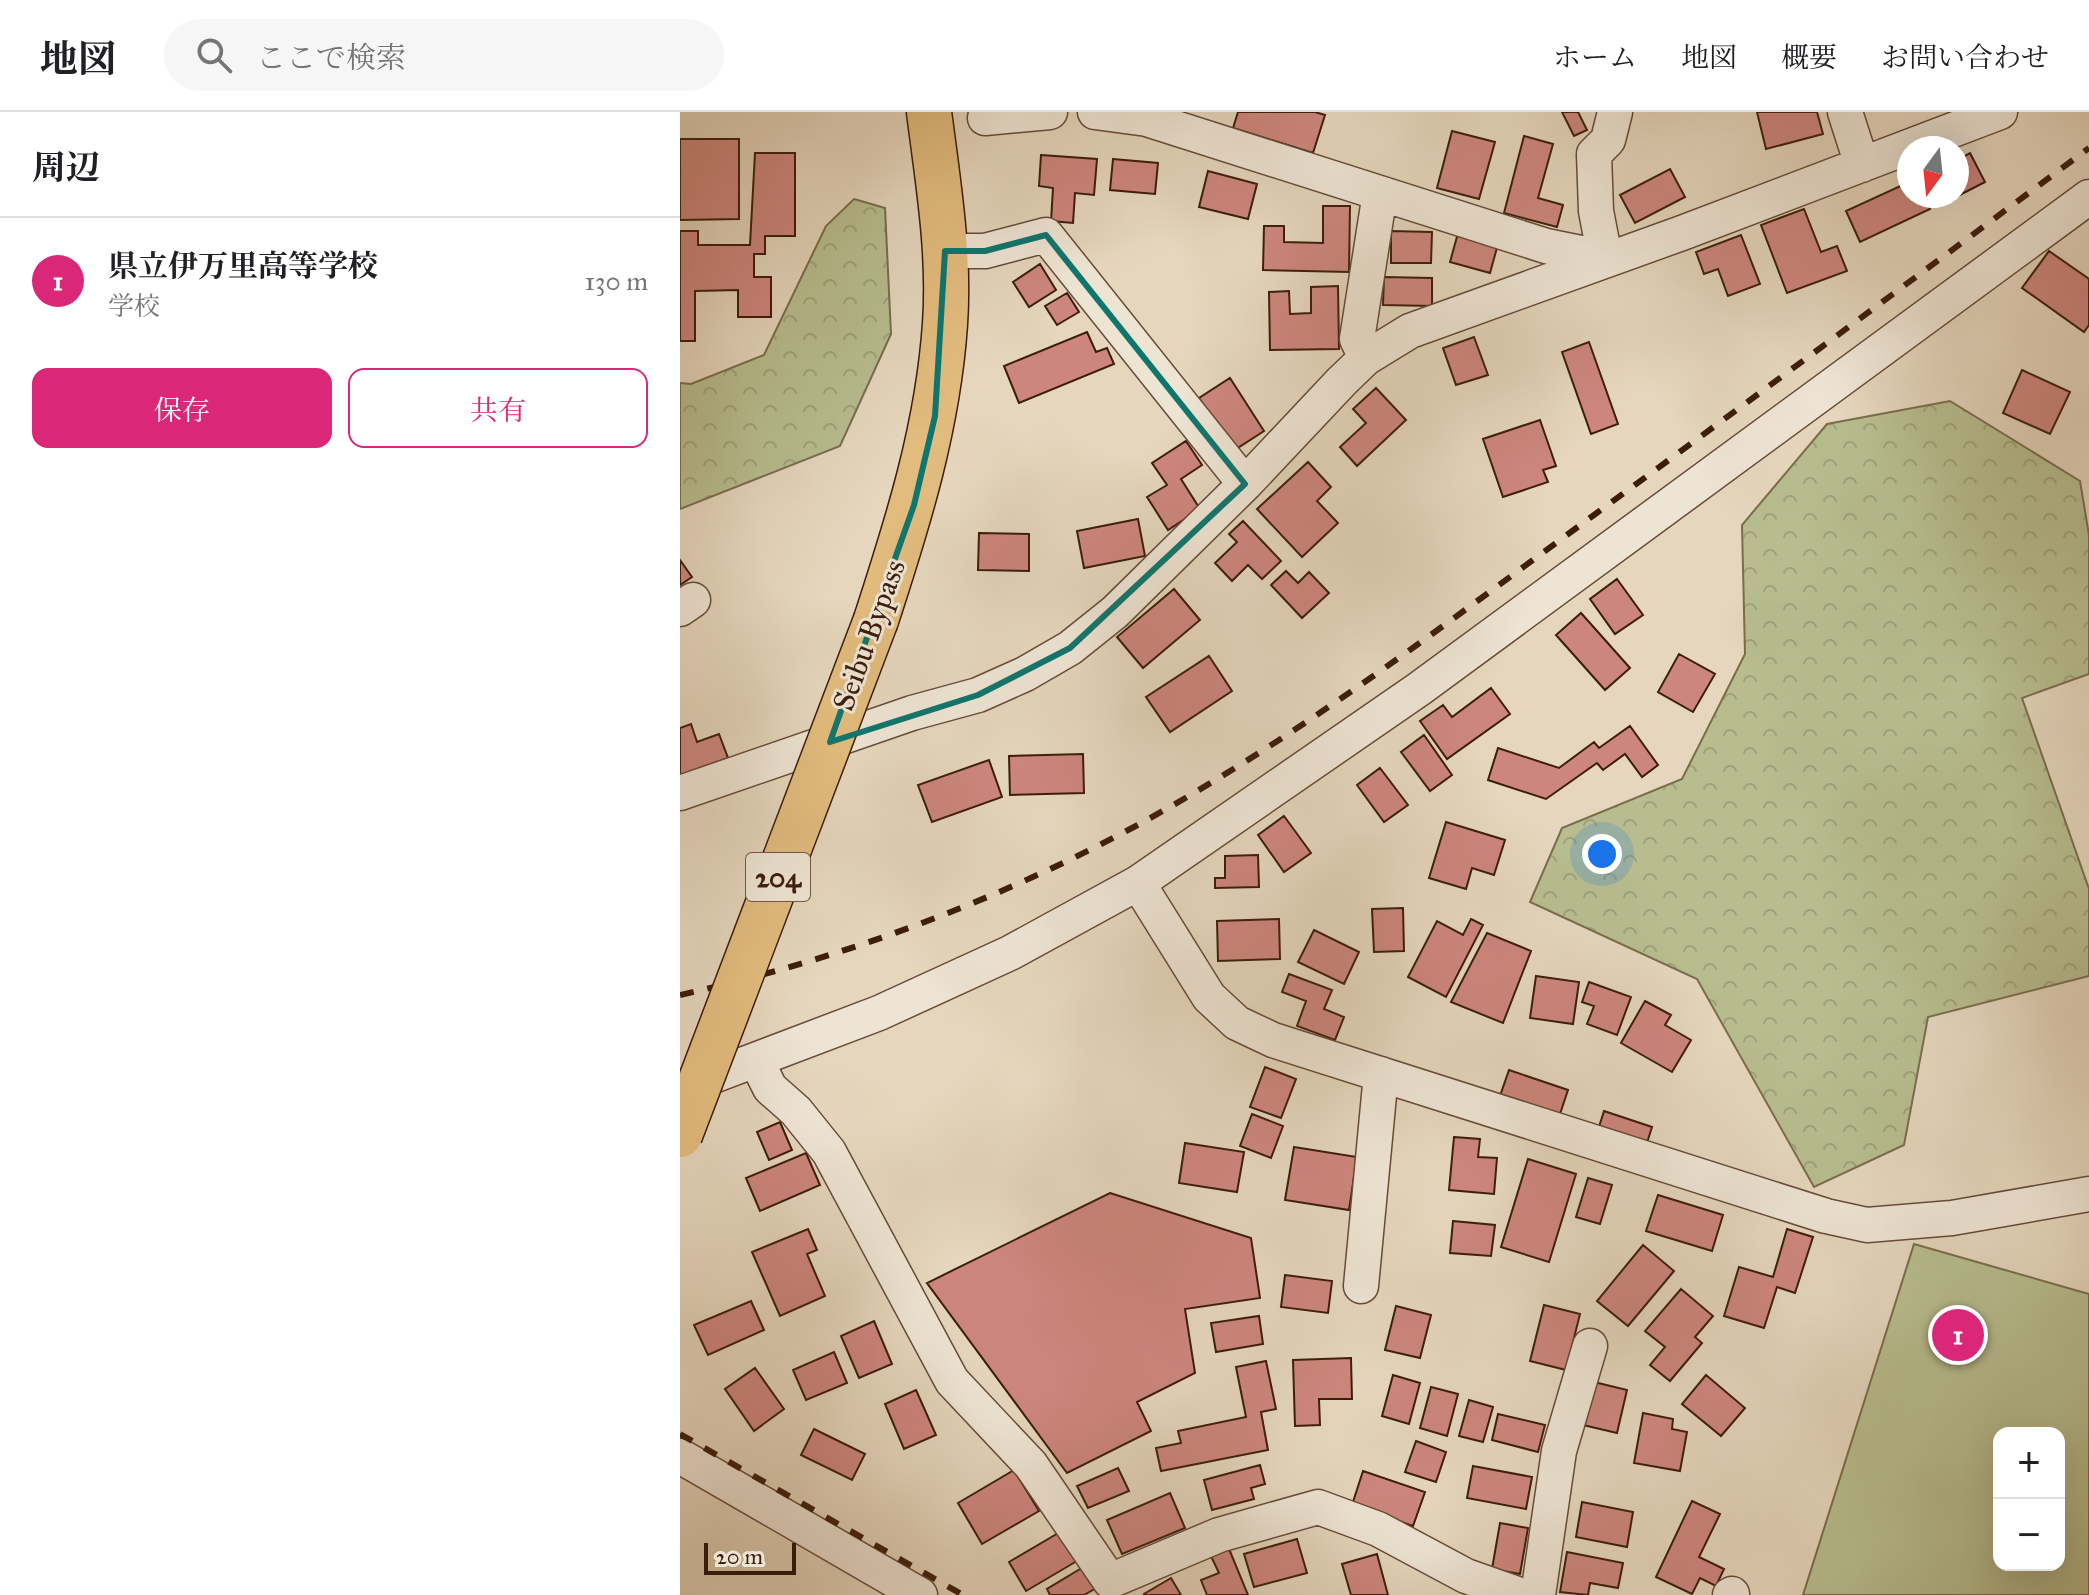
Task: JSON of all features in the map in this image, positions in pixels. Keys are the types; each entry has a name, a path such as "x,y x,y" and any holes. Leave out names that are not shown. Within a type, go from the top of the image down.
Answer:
{"highway":[{"name":"Seibu Bypass","path":"680,1135 876,620 914,505 935,416 946,323 945,251 929,112"}],"street":[{"path":"985,118 1050,112"},
{"path":"1095,112 1147,119 1546,246 1605,258"},
{"path":"1605,258 1596,211 1594,154 1608,140 1615,112"},
{"path":"1845,112 1862,165"},
{"path":"680,793 912,713 978,695 1025,674 1070,648 1115,612 1245,484 1366,358 1410,331 1605,258 1682,233 2000,112"},
{"path":"1366,358 1357,339 1380,193"},
{"path":"680,1089 879,1013 1010,953 1138,883 1419,689 2089,197"},
{"path":"945,251 985,251 1046,235 1245,484"},
{"path":"1138,883 1209,997 1237,1023 1273,1040 1826,1216 1867,1225 1952,1218 2089,1194"},
{"path":"757,1062 770,1088 796,1111 829,1152 952,1381 1031,1465 1110,1581 1219,1535 1318,1507 1378,1529 1466,1576 1520,1595"},
{"path":"1361,1286 1381,1074"},
{"path":"1538,1595 1559,1451 1590,1346"},
{"path":"680,1456 919,1595"}],"highlighted area":[{"path":"1046,235 1245,484 1070,648 978,695 830,742 914,505 935,416 945,251 985,251"}],"green space":[{"path":"854,199 885,208 891,334 840,446 680,509 680,383 691,384 764,355 826,226"},
{"path":"1950,401 2080,481 2089,535 2089,674 2022,698 2089,889 2089,976 1928,1017 1904,1145 1814,1187 1697,979 1530,902 1562,828 1682,779 1745,654 1742,525 1827,424"},
{"path":"1914,1244 2089,1294 2089,1595 1803,1595"}],"building":[{"path":"1238,112 1315,112 1325,115 1313,153 1233,128"},
{"path":"1562,112 1578,112 1587,130 1574,136"},
{"path":"1757,112 1817,112 1823,134 1766,149"},
{"path":"1452,131 1495,142 1479,199 1437,188"},
{"path":"1524,136 1553,144 1538,198 1563,205 1557,227 1504,213"},
{"path":"680,139 739,139 739,219 680,220"},
{"path":"755,153 795,153 795,236 765,236 765,254 754,254 754,277 771,277 771,317 738,317 738,290 695,291 695,341 680,341 680,231 698,231 698,245 750,245"},
{"path":"1969,154 1985,182 1969,190"},
{"path":"1041,155 1097,159 1094,195 1075,193 1073,223 1051,221 1053,188 1039,186"},
{"path":"1113,159 1158,163 1155,194 1110,190"},
{"path":"1670,169 1685,197 1635,223 1620,195"},
{"path":"1208,171 1257,184 1248,219 1199,207"},
{"path":"1897,188 1897,208 1930,209 1860,242 1846,211"},
{"path":"1323,206 1350,206 1349,272 1263,270 1264,226 1284,226 1284,242 1323,243"},
{"path":"1804,209 1821,252 1837,246 1847,271 1787,293 1761,225"},
{"path":"1391,231 1432,232 1431,263 1391,263"},
{"path":"1458,233 1498,244 1490,273 1450,262"},
{"path":"1741,235 1760,284 1728,296 1718,269 1704,274 1696,252"},
{"path":"2049,251 2089,279 2089,325 2084,332 2022,288"},
{"path":"1040,264 1056,290 1029,307 1013,282"},
{"path":"1384,277 1432,278 1432,306 1383,305"},
{"path":"1338,286 1339,349 1270,350 1269,292 1289,291 1290,314 1311,313 1311,287"},
{"path":"1067,293 1079,312 1057,325 1045,306"},
{"path":"1087,332 1096,352 1107,348 1114,364 1019,403 1004,366"},
{"path":"1474,337 1488,375 1456,385 1443,348"},
{"path":"1589,342 1618,424 1591,434 1562,352"},
{"path":"2022,370 2070,392 2050,434 2003,413"},
{"path":"1230,378 1264,431 1233,451 1199,398"},
{"path":"1376,388 1406,420 1357,466 1340,447 1366,423 1353,409"},
{"path":"1540,420 1556,466 1543,470 1548,482 1503,497 1483,439"},
{"path":"1186,441 1202,465 1181,479 1200,509 1168,530 1147,497 1167,485 1152,463"},
{"path":"1308,462 1331,487 1317,501 1338,523 1302,557 1257,509"},
{"path":"1138,519 1145,556 1084,568 1077,531"},
{"path":"1243,521 1281,561 1262,579 1248,565 1232,581 1215,563 1237,542 1229,534"},
{"path":"979,533 1029,534 1029,571 978,570"},
{"path":"680,560 692,577 680,585"},
{"path":"1286,571 1298,583 1309,572 1329,593 1302,618 1271,585"},
{"path":"1617,579 1643,615 1615,634 1590,599"},
{"path":"1174,589 1200,620 1143,668 1117,637"},
{"path":"1581,613 1630,668 1605,690 1556,635"},
{"path":"1679,654 1715,674 1693,712 1658,692"},
{"path":"1209,656 1232,691 1170,732 1146,697"},
{"path":"1491,688 1510,714 1447,759 1420,721 1443,705 1452,717"},
{"path":"691,724 697,742 719,734 728,758 680,775 680,728"},
{"path":"1630,726 1658,765 1642,777 1625,754 1603,770 1597,763 1546,799 1488,780 1498,748 1559,768 1594,742 1599,748"},
{"path":"1424,735 1452,775 1430,791 1401,752"},
{"path":"1083,754 1084,793 1010,795 1009,756"},
{"path":"989,760 1002,797 932,822 918,785"},
{"path":"1380,768 1408,805 1384,822 1357,785"},
{"path":"1284,816 1311,853 1284,872 1258,835"},
{"path":"1446,822 1505,840 1494,875 1472,868 1466,889 1429,878"},
{"path":"1258,855 1259,887 1215,888 1215,878 1225,878 1225,856"},
{"path":"1403,908 1404,951 1374,952 1372,909"},
{"path":"1279,919 1280,959 1218,961 1217,921"},
{"path":"1471,919 1483,925 1446,997 1408,977 1437,921 1463,935"},
{"path":"1314,930 1359,952 1344,984 1298,962"},
{"path":"1487,933 1531,951 1503,1023 1451,1002"},
{"path":"1289,974 1332,990 1324,1009 1344,1017 1335,1040 1297,1026 1306,1001 1282,992"},
{"path":"1536,976 1579,982 1573,1024 1530,1018"},
{"path":"1589,982 1631,997 1617,1035 1587,1024 1594,1006 1582,1002"},
{"path":"1645,1001 1671,1015 1665,1025 1691,1040 1672,1072 1621,1043"},
{"path":"1265,1067 1296,1079 1281,1118 1250,1107"},
{"path":"1509,1070 1568,1090 1559,1117 1500,1096"},
{"path":"1604,1111 1652,1127 1645,1149 1597,1133"},
{"path":"1252,1114 1283,1126 1271,1158 1240,1146"},
{"path":"780,1122 792,1150 769,1160 757,1132"},
{"path":"1454,1137 1480,1139 1478,1157 1497,1158 1494,1194 1449,1190"},
{"path":"1185,1143 1244,1152 1237,1192 1179,1183"},
{"path":"1294,1147 1357,1157 1349,1210 1285,1200"},
{"path":"806,1153 820,1185 760,1211 746,1178"},
{"path":"1528,1159 1576,1174 1549,1262 1501,1247"},
{"path":"1588,1178 1612,1185 1600,1224 1576,1217"},
{"path":"1110,1193 1251,1238 1260,1298 1185,1309 1195,1373 1137,1402 1151,1431 1067,1473 927,1283"},
{"path":"1658,1195 1723,1215 1712,1251 1646,1231"},
{"path":"1453,1221 1495,1225 1491,1256 1450,1253"},
{"path":"808,1229 817,1250 807,1254 825,1296 780,1316 752,1252"},
{"path":"1787,1229 1813,1237 1795,1293 1777,1287 1764,1328 1724,1316 1739,1267 1773,1277"},
{"path":"1643,1245 1674,1271 1628,1326 1597,1301"},
{"path":"1285,1275 1332,1281 1328,1313 1281,1307"},
{"path":"1681,1289 1713,1316 1695,1337 1702,1343 1670,1381 1650,1365 1665,1347 1645,1331"},
{"path":"751,1301 764,1330 708,1355 694,1325"},
{"path":"1544,1305 1580,1314 1566,1370 1530,1361"},
{"path":"1396,1306 1431,1315 1420,1358 1385,1350"},
{"path":"1259,1316 1263,1344 1216,1352 1211,1323"},
{"path":"874,1321 892,1364 859,1378 841,1336"},
{"path":"834,1352 847,1383 806,1400 793,1370"},
{"path":"1351,1358 1352,1399 1319,1399 1320,1425 1295,1426 1293,1360"},
{"path":"1266,1361 1276,1409 1261,1412 1268,1450 1161,1471 1156,1448 1181,1443 1178,1431 1246,1417 1236,1367"},
{"path":"755,1368 784,1409 754,1431 725,1389"},
{"path":"1393,1375 1420,1383 1409,1424 1382,1416"},
{"path":"1706,1375 1745,1408 1721,1436 1682,1404"},
{"path":"1594,1382 1627,1390 1617,1433 1583,1425"},
{"path":"1431,1387 1458,1394 1447,1436 1420,1428"},
{"path":"916,1390 936,1435 904,1449 885,1404"},
{"path":"1469,1400 1493,1407 1483,1442 1459,1436"},
{"path":"1643,1413 1673,1419 1672,1429 1687,1432 1680,1471 1634,1463"},
{"path":"1498,1414 1545,1425 1538,1452 1492,1440"},
{"path":"814,1429 865,1454 852,1480 801,1455"},
{"path":"1416,1441 1446,1452 1436,1482 1405,1472"},
{"path":"1260,1465 1265,1484 1251,1488 1254,1499 1212,1510 1204,1480"},
{"path":"1473,1466 1532,1477 1526,1509 1467,1498"},
{"path":"1118,1468 1129,1491 1088,1508 1077,1486"},
{"path":"1014,1470 1039,1511 982,1544 958,1503"},
{"path":"1363,1471 1425,1492 1413,1526 1352,1505"},
{"path":"1170,1493 1185,1528 1122,1554 1107,1520"},
{"path":"1692,1501 1720,1514 1699,1557 1724,1569 1716,1586 1700,1578 1692,1594 1656,1577"},
{"path":"1582,1502 1633,1512 1627,1547 1576,1537"},
{"path":"1500,1523 1528,1528 1520,1574 1492,1569"},
{"path":"1060,1532 1077,1561 1026,1591 1009,1562"},
{"path":"1297,1539 1307,1573 1254,1587 1244,1554"},
{"path":"1227,1544 1248,1595 1207,1595 1201,1580 1219,1573 1209,1552"},
{"path":"1567,1552 1623,1563 1618,1588 1590,1583 1588,1595 1560,1592"},
{"path":"1377,1554 1388,1595 1351,1595 1342,1564"},
{"path":"1085,1566 1098,1587 1084,1595 1050,1595 1047,1589"},
{"path":"1171,1578 1181,1595 1144,1594"}],"railway":[{"path":"680,995 797,965 912,927 1078,856 1192,794 1310,719 1425,639 2089,148"},
{"path":"680,1434 963,1595"}],"place":[{"name":"県立伊万里高等学校","path":"1958,1335"}]}
